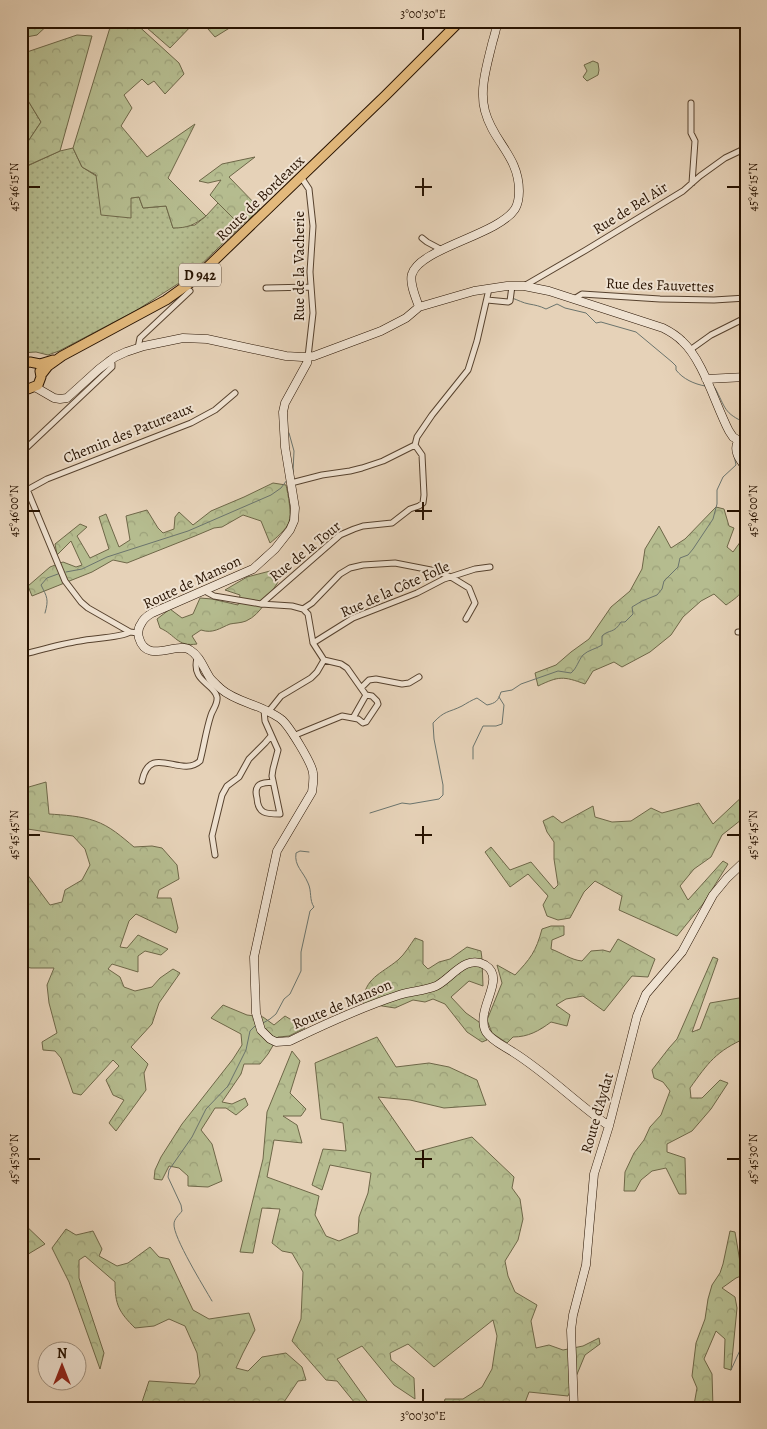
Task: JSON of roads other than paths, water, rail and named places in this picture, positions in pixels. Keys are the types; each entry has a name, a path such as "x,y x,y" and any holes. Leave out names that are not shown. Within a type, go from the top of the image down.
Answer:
{"main road":[{"name":"Route de Bordeaux","path":"31,386 48,366 62,356 146,311 180,290 210,266 460,21"},
{"name":"Route de Bordeaux","path":"453,29 464,21"},
{"path":"491,21 493,41"},
{"path":"419,307 412,279 412,274 417,266 442,250 497,224 512,213 517,206 519,183 516,169 490,125 483,102 485,76 497,21"},
{"path":"34,363 38,367 31,386 50,397 57,399 67,398 86,386 109,360 138,348 178,339 198,338 286,356 308,357 378,332 406,318 419,307 462,294 512,286 524,286 574,299 663,328 683,341 706,379 728,431 738,441 746,445"},
{"name":"Route de Bordeaux","path":"21,363 46,362 62,356"},
{"name":"Route de Manson","path":"197,658 186,648 152,651 146,648 134,632 145,618 152,613 253,568 285,538 294,521 294,508 285,447 283,412 285,403 307,363 308,357"},
{"path":"706,379 746,377"},
{"path":"738,441 736,452 746,468"},
{"path":"197,658 211,679 227,694 266,710 282,720 293,736"},
{"name":"Route de Manson","path":"293,736 314,774 310,795 277,851 256,949 254,966 256,1012 261,1030 265,1035 276,1042 290,1040 390,998 430,989 448,979 464,965 478,963 491,971 494,978 493,988 487,1001 483,1020 487,1034 527,1061 609,1126"},
{"name":"Route d'Aydat","path":"574,1408 571,1330 586,1266 594,1174 609,1126 641,1004 654,984 682,952 719,886 746,860"}],"street":[{"path":"691,103 691,133 695,141 692,183"},
{"name":"Rue de Bel Air","path":"524,286 589,249 683,190 725,158 746,148"},
{"name":"Rue de la Vacherie","path":"301,177 310,189 314,235 310,268 313,317 308,357"},
{"path":"422,238 442,250"},
{"path":"487,300 510,301 512,286"},
{"path":"266,288 311,287"},
{"path":"291,483 362,468 383,461 415,445 417,437 432,415 468,370 489,289"},
{"path":"138,348 140,338 190,291"},
{"name":"Rue des Fauvettes","path":"574,299 582,294 669,299 714,300 746,298"},
{"path":"690,350 711,335 746,316"},
{"path":"21,453 86,386"},
{"name":"Chemin des Patureaux","path":"27,490 47,479 192,422 215,410 235,393"},
{"name":"Rue de la Tour","path":"261,604 340,535 354,528 392,523 410,509 423,503 422,455 415,445"},
{"path":"21,457 24,482 65,580 81,602 88,608 134,632"},
{"path":"303,609 312,603 340,574 350,568 363,565 394,563 436,571 451,577 468,588 475,603 466,619"},
{"name":"Rue de la Côte Folle","path":"313,643 352,618 417,593 451,577 475,569 490,567"},
{"path":"204,590 214,596 303,609 308,614 313,643 324,660 341,664 347,668 366,695 372,696 377,701 378,704 366,722 342,716 293,736"},
{"path":"21,655 66,643 134,632"},
{"path":"738,632 746,632"},
{"path":"142,781 147,767 152,764 158,762 189,766 196,765 200,761 217,698 215,693 200,678 196,662 197,658"},
{"path":"274,782 257,786 257,806 268,814 280,814 273,768 278,750 270,736 265,721 266,710 282,696 311,678 324,660"},
{"path":"361,688 369,680 376,679 402,684 409,683 419,677"},
{"path":"353,718 366,695"},
{"path":"215,855 212,836 222,795 227,786 239,777 249,759 270,736"}],"waterway":[{"path":"512,298 546,309 557,304 586,313 596,323 601,322 636,332 672,362 682,376 705,386"},
{"path":"715,388 729,413 746,423"},
{"path":"289,433 294,451 293,472"},
{"path":"370,813 402,803 410,804 439,799 443,795 433,723 441,716 477,698 487,705 493,703 498,700 501,692 512,690 521,684 558,671 571,673 583,655 602,645 602,636 614,630 621,622 625,622 633,614 632,607 657,595 662,589 664,581 678,567 680,558 688,555 713,519 717,504 717,490 723,477 736,465 734,455"},
{"path":"66,572 82,569 107,557 188,531 271,495 281,488 287,480"},
{"path":"45,613 47,598 41,585 47,578 58,574"},
{"path":"473,759 473,747 483,726 502,724 504,705 499,697"},
{"path":"263,1023 276,1014 284,999 290,994 301,971 301,952 310,911 314,907 309,886 296,861 296,853 300,851 309,852"},
{"path":"212,1301 178,1240 174,1224 182,1211 168,1177 169,1170 192,1137 206,1109 228,1086 246,1050 250,1031 255,1026"},
{"path":"731,1370 746,1337"}]}
